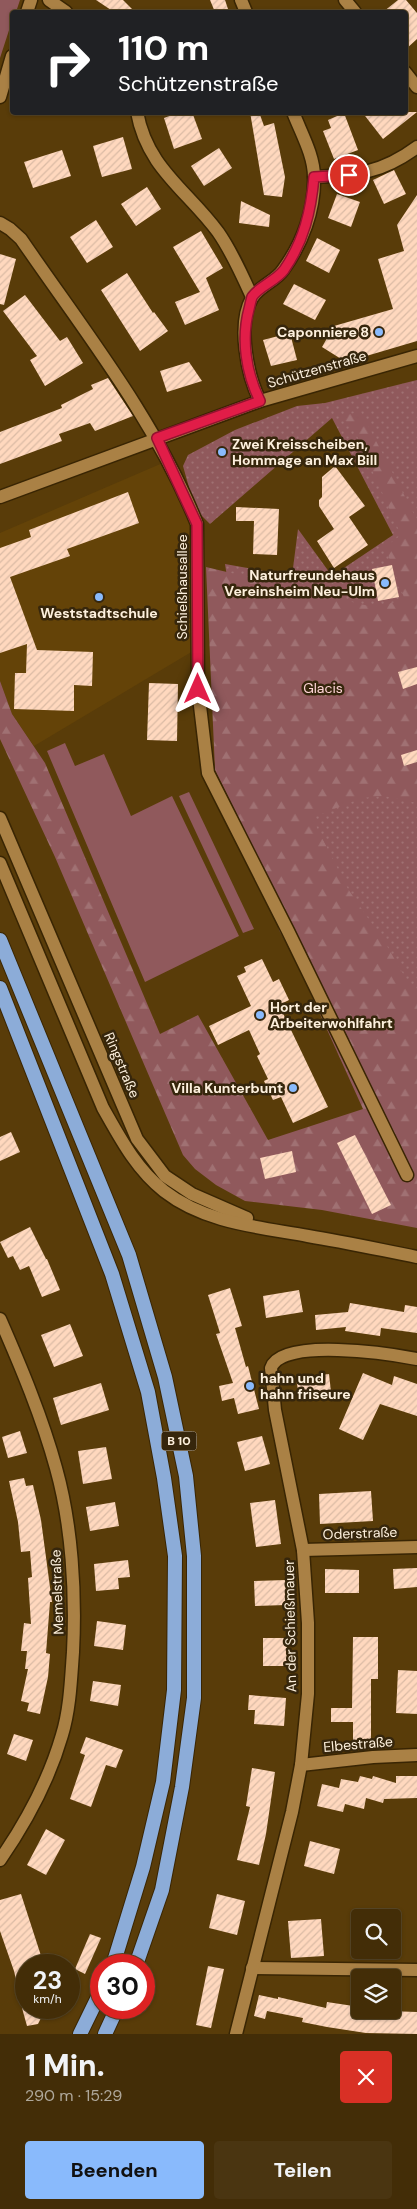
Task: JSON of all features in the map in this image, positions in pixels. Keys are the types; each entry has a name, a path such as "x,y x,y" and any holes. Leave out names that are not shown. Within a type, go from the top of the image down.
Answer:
{"highway":[{"name":"B 10","path":"0,940 130,1256 165,1377 186,1476 194,1556 194,1698 182,1787 162,1890 140,1954"},
{"name":"B 10","path":"0,988 112,1274 148,1392 164,1478 175,1556 174,1690 163,1782 143,1867 116,1954"},
{"path":"80,2034 90,2014"},
{"path":"105,2034 112,2019"}],"street":[{"path":"49,0 63,10"},
{"path":"345,0 353,10"},
{"path":"0,97 10,63"},
{"path":"408,76 417,87"},
{"path":"137,115 146,146 183,193 217,230 237,265 252,297"},
{"path":"260,401 256,393 245,350 245,324 252,297 282,272 299,244 309,218 314,177 309,152 294,115"},
{"path":"314,177 370,172 389,164 417,147"},
{"name":"Schießhausallee","path":"0,223 10,228 21,239 146,420 157,438 197,524 198,689 208,773 288,931 407,1175"},
{"name":"Schützenstraße","path":"0,497 260,401 417,356"},
{"name":"Ringstraße","path":"0,818 137,1139 156,1166 176,1184 234,1214 307,1236"},
{"name":"Ringstraße","path":"0,863 103,1108 122,1143 143,1171 164,1191 184,1204 216,1218 417,1257"},
{"name":"Memelstraße","path":"0,1319 5,1345 56,1468 71,1548 74,1618 72,1675 63,1734 29,1817 0,1860"},
{"name":"An der Schießmauer","path":"236,2034 292,1812 301,1764 308,1684 308,1623 303,1550 275,1410 271,1368 273,1362 278,1357 312,1351 338,1350 389,1354 417,1359"},
{"name":"Oderstraße","path":"303,1550 417,1547"},
{"name":"Elbestraße","path":"301,1764 373,1756 417,1755"},
{"path":"252,1968 417,1970"}],"shaded area":[{"name":"Weststadtschule","path":"165,462 193,512 198,648 34,746 12,714 0,681 0,533"}],"green space":[{"path":"0,0 20,0 17,10 10,10 10,27 0,58"},
{"name":"Glacis","path":"417,380 417,1013 317,947 232,609 225,564 292,576 298,529 332,576 393,535 332,418 210,524 195,509 183,466 188,455 235,430 297,406 325,403"},
{"path":"361,412 417,520 417,803 384,796 361,798 312,818 348,889 387,946 413,991 417,990 417,1228 322,1210 245,1201 216,1185 195,1169 183,1155 55,857 0,739 0,681 12,714 45,763 160,1034 198,1015 268,1140 363,1109 295,959 279,930 261,863 215,770 206,567 373,607 405,600 385,547 401,535 353,427 339,416"},
{"path":"65,743 75,766 104,754 131,816 172,796 239,936 145,982 47,751"},
{"path":"189,792 254,929 243,933 179,796"}],"building":[{"path":"96,0 123,0 133,10 111,10"},
{"path":"210,0 225,0 228,10 214,10"},
{"path":"398,0 406,0 417,13 417,39 408,47 408,10 386,10"},
{"path":"408,112 417,112 383,139 364,115 408,115"},
{"path":"172,115 193,115 202,139 174,149 164,118"},
{"path":"251,115 260,115 264,126 274,123 285,177 282,197 264,195"},
{"path":"339,115 345,115 358,150 334,159 323,131 331,128 328,120"},
{"path":"123,137 132,169 102,177 93,146"},
{"path":"219,148 232,168 204,186 191,166"},
{"path":"62,150 71,176 33,188 24,162"},
{"path":"394,170 406,194 384,204 373,180"},
{"path":"147,187 161,209 136,226 121,204"},
{"path":"337,194 360,202 351,227 328,218"},
{"path":"417,195 417,341 346,362 322,347 334,326 393,309 378,259 404,251 397,225"},
{"path":"241,201 270,215 269,227 239,223"},
{"path":"96,220 113,247 87,263 70,237"},
{"path":"201,231 223,268 206,278 219,310 185,325 175,302 200,292 173,247"},
{"path":"317,238 340,250 329,273 306,261"},
{"path":"0,254 16,259 4,305 0,304"},
{"path":"127,273 153,313 168,331 140,351 101,290"},
{"path":"294,284 326,300 315,320 283,304"},
{"path":"25,295 60,341 67,337 83,363 45,386 30,360 37,356 3,311"},
{"path":"290,333 297,360 271,366 263,340"},
{"path":"189,362 202,381 167,392 160,371"},
{"path":"108,378 133,416 95,431 90,423 59,434 62,441 0,464 0,432 62,408 61,405 93,389 91,385"},
{"path":"335,466 365,506 349,517 368,545 334,568 317,541 334,529 319,506 319,500 322,497 322,477"},
{"path":"128,492 139,523 67,549 70,556 10,577 37,650 93,652 92,686 74,685 74,711 14,709 15,673 26,673 27,644 0,653 0,548 31,537 29,530"},
{"path":"236,507 279,509 277,555 253,554 254,521 236,521"},
{"name":"Naturfreundehaus Vereinsheim Neu-Ulm","path":"392,565 399,597 378,601 372,569"},
{"path":"417,667 417,684 403,689 398,672"},
{"path":"149,683 178,684 177,741 147,740"},
{"path":"417,750 417,762 404,766 401,755"},
{"path":"262,959 273,982 279,979 289,1000 279,1005 328,1107 293,1123 281,1097 273,1100 264,1081 268,1079 257,1056 260,1054 249,1030 218,1045 209,1026 251,1006 237,976 246,972 244,967"},
{"path":"11,1132 20,1152 0,1161 0,1137"},
{"path":"355,1135 391,1205 372,1214 337,1143"},
{"path":"292,1151 296,1172 265,1179 260,1158"},
{"path":"30,1227 47,1259 60,1290 42,1297 29,1266 20,1270 13,1256 8,1258 0,1242"},
{"path":"230,1288 242,1326 235,1328 246,1367 248,1366 259,1409 238,1414 234,1398 222,1401 219,1386 233,1383 216,1334 220,1333 208,1295"},
{"path":"299,1290 303,1312 266,1318 263,1296"},
{"path":"350,1303 404,1312 405,1305 417,1307 417,1333 381,1328 380,1336 345,1331 346,1327 316,1330 315,1315 348,1312"},
{"path":"70,1324 83,1356 54,1367 41,1335"},
{"path":"363,1373 392,1385 394,1376 417,1384 417,1416 380,1404 363,1440 339,1429"},
{"path":"329,1374 331,1392 299,1396 296,1378"},
{"path":"101,1383 109,1410 61,1425 53,1398"},
{"path":"20,1431 27,1453 8,1458 2,1437"},
{"path":"262,1436 270,1464 245,1471 237,1442"},
{"path":"106,1447 112,1479 83,1484 78,1451"},
{"path":"24,1478 26,1486 33,1485 41,1520 52,1602 50,1602 46,1653 50,1654 48,1677 40,1714 27,1711 29,1703 21,1701 28,1669 25,1669 27,1651 21,1651 24,1623 31,1624 28,1578 32,1577 30,1551 21,1552 18,1522 9,1481"},
{"path":"371,1491 373,1521 320,1524 319,1494"},
{"path":"275,1500 281,1544 256,1547 250,1503"},
{"path":"115,1502 119,1526 90,1531 86,1507"},
{"path":"128,1560 130,1577 118,1578 119,1589 96,1591 94,1564"},
{"path":"417,1568 417,1587 394,1589 393,1569"},
{"path":"325,1569 359,1570 359,1593 325,1593"},
{"path":"286,1580 286,1605 255,1606 254,1581"},
{"path":"97,1621 126,1625 123,1650 94,1646"},
{"path":"353,1637 378,1637 378,1679 371,1679 371,1741 353,1741 353,1722 331,1722 331,1708 352,1708"},
{"path":"263,1638 287,1638 287,1666 263,1666"},
{"path":"398,1670 417,1671 417,1714 396,1713"},
{"path":"93,1681 121,1685 118,1706 90,1701"},
{"path":"249,1695 286,1698 284,1726 254,1724 255,1710 248,1710"},
{"path":"14,1734 33,1740 26,1761 7,1754"},
{"path":"86,1737 123,1750 116,1768 106,1765 91,1807 70,1799 85,1755 80,1753"},
{"path":"252,1768 275,1772 266,1834 259,1865 237,1860 250,1807 246,1806"},
{"path":"360,1776 372,1779 373,1776 396,1783 396,1776 417,1776 417,1798 384,1799 383,1803 366,1798 364,1809 345,1804 343,1812 317,1806 322,1784 339,1788 341,1779 358,1782"},
{"path":"46,1829 65,1840 46,1875 27,1865"},
{"path":"310,1841 340,1849 334,1874 304,1866"},
{"path":"21,1894 40,1954 15,1954 15,1975 0,1931 0,1900"},
{"path":"217,1894 245,1901 237,1935 209,1928"},
{"path":"321,1919 324,1956 291,1958 288,1921"},
{"path":"90,1934 101,1938 94,1954 90,1954 90,1963 85,1974 80,1972 80,1957"},
{"path":"208,1966 224,1969 211,2028 196,2025"},
{"path":"259,1995 278,1999 278,1997 326,2008 327,2002 351,2006 351,2019 401,2019 401,2011 417,2012 417,2034 366,2033 302,2022 303,2018 267,2011 265,2019 254,2016"},
{"path":"25,2019 40,2019 38,2024 27,2026"}],"place":[{"name":"Caponniere 8","path":"379,332"},
{"name":"Zwei Kreisscheiben, Hommage an Max Bill","path":"222,452"},
{"name":"Naturfreundehaus Vereinsheim Neu-Ulm","path":"385,583"},
{"name":"Weststadtschule","path":"99,597"},
{"name":"Hort der Arbeiterwohlfahrt","path":"260,1015"},
{"name":"Villa Kunterbunt","path":"293,1088"},
{"name":"hahn und hahn friseure","path":"250,1386"}],"route":[{"path":"198,689 197,524 157,438 260,401 256,393 245,350 245,324 252,297 282,272 299,244 309,218 314,177 349,175"}]}
